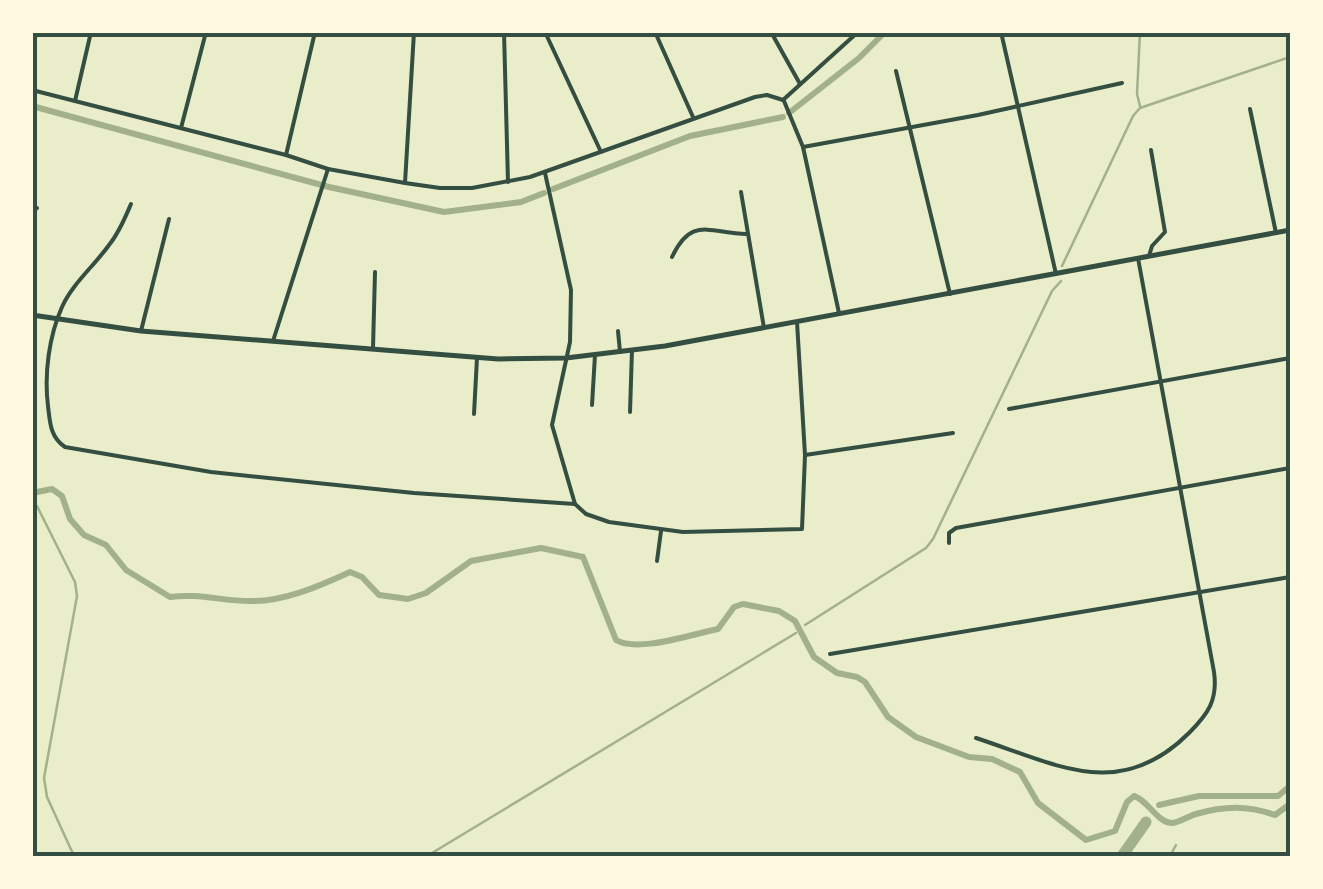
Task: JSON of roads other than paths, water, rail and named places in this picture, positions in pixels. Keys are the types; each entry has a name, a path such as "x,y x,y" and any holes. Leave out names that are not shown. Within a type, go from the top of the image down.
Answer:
{"main road":[{"path":"32,315 142,332 477,358 566,358 764,328 1289,230"}],"street":[{"path":"76,101 91,32"},
{"path":"181,128 206,32"},
{"path":"286,155 315,32"},
{"path":"405,184 414,32"},
{"path":"504,32 508,182"},
{"path":"545,32 601,152"},
{"path":"655,32 693,117"},
{"path":"772,32 800,84"},
{"path":"783,100 858,32"},
{"path":"1000,32 1056,274"},
{"path":"896,70 950,294"},
{"path":"803,147 1122,82"},
{"path":"32,90 328,169 405,184 456,188 545,173 693,117 764,95 783,100"},
{"path":"783,100 803,147 839,314"},
{"path":"1250,109 1276,233"},
{"path":"1149,256 1165,232 1151,150"},
{"path":"273,341 328,169"},
{"path":"545,173 570,276 571,330 552,425 575,504 586,514 609,522 662,529 801,530 805,455 797,322"},
{"path":"741,192 764,328"},
{"path":"131,204 114,238 67,298 59,318 46,364 46,386 58,442 72,450 211,472 397,492 575,504"},
{"path":"142,332 170,219"},
{"path":"1289,230 1290,243"},
{"path":"672,258 683,236 693,231 746,234"},
{"path":"976,738 1066,768 1100,775 1131,771 1171,750 1206,714 1216,694 1138,258"},
{"path":"373,348 376,272"},
{"path":"618,330 620,352"},
{"path":"630,412 632,350"},
{"path":"592,405 595,355"},
{"path":"474,414 477,358"},
{"path":"1008,409 1290,358"},
{"path":"805,455 953,433"},
{"path":"949,543 948,533 956,528 1290,468"},
{"path":"657,561 662,529"},
{"path":"830,654 1290,578"}],"waterway":[{"path":"32,39 39,32"},
{"path":"789,113 859,58 885,32"},
{"path":"1140,32 1140,106"},
{"path":"1062,266 1140,108 1290,57"},
{"path":"32,106 329,187 444,212 521,202 544,193"},
{"path":"553,189 690,136 783,117"},
{"path":"805,625 926,548 933,539 1052,291 1061,281"},
{"path":"32,493 52,489 62,496 70,519 84,535 106,545 126,570 170,597 275,599 350,572 362,577 379,595 408,599 426,593 471,561 541,548 583,557 616,640 626,643 651,644 718,629 734,607 743,604 779,611 795,621 814,657 837,673 865,682 888,717 916,737 969,757 992,759 1020,772 1038,803 1086,840 1115,831 1127,802 1134,796 1163,820 1173,823 1226,808 1275,815 1290,804"},
{"path":"37,506 75,582 77,596 44,778 47,797 74,856"},
{"path":"427,856 796,633"},
{"path":"1159,805 1199,796 1278,796 1290,786"},
{"path":"1122,856 1146,822"},
{"path":"1170,856 1176,845"}]}
